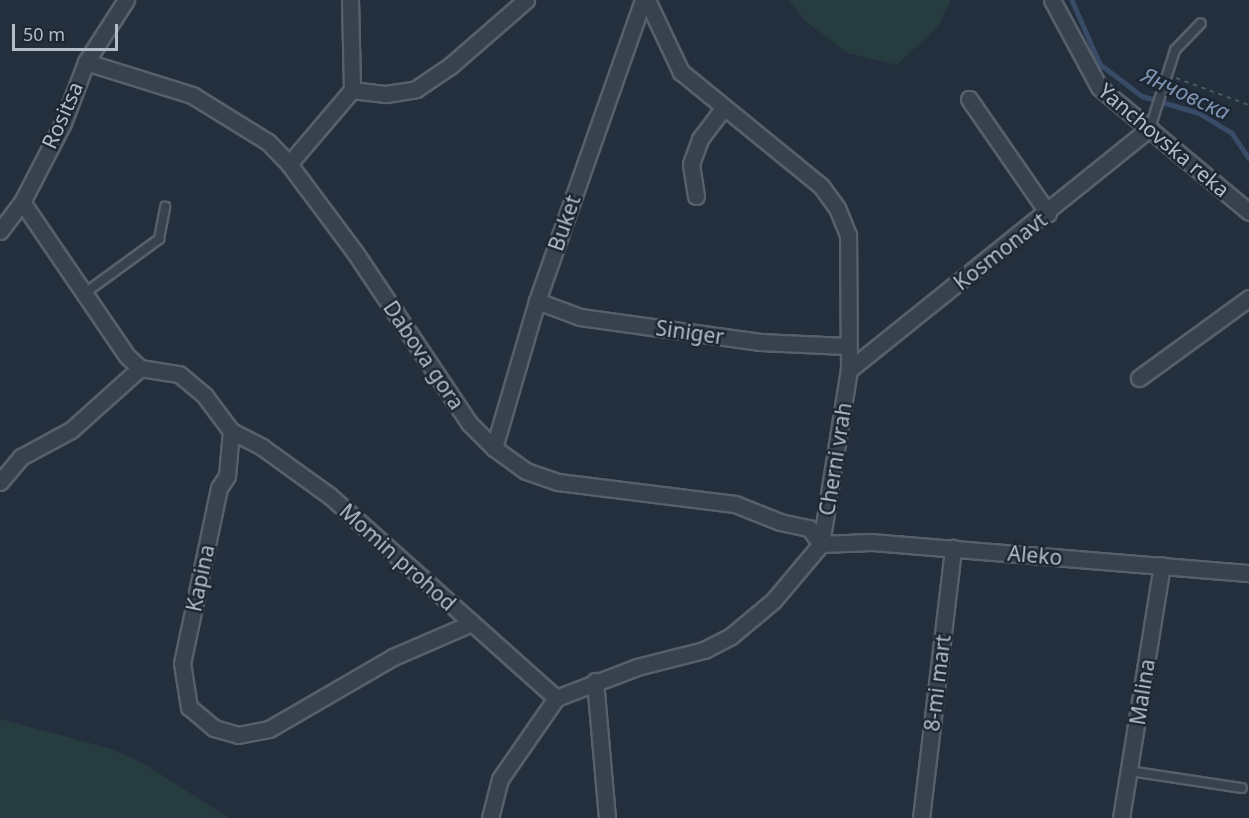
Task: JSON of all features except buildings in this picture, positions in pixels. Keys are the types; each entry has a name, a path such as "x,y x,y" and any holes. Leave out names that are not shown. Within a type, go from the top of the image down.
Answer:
{"street":[{"name":"Rositsa","path":"0,231 22,202 63,123 86,62 126,0"},
{"path":"289,164 352,90 350,0"},
{"path":"352,90 386,94 416,89 450,66 526,0"},
{"name":"Buket","path":"494,448 537,301 643,0"},
{"name":"Cherni vrah","path":"556,698 596,681 704,650 731,636 773,601 821,543 849,370 846,346 848,235 837,208 821,186 723,109 681,72 647,0"},
{"name":"Yanchovska reka","path":"1052,0 1099,87 1249,212"},
{"name":"Dabova gora","path":"86,62 192,95 252,129 289,164 356,254 469,423 494,448 526,471 558,482 735,504 780,522 809,528 821,543"},
{"path":"969,99 1047,213"},
{"path":"696,196 691,164 700,139 723,109"},
{"name":"Kosmonavt","path":"849,370 1150,129"},
{"path":"22,202 127,356 140,368 179,374 194,384 231,431"},
{"path":"1139,378 1249,298"},
{"name":"Siniger","path":"537,301 580,318 760,342 846,346"},
{"path":"0,482 21,457 65,434 140,368"},
{"name":"Kapina","path":"231,431 227,476 219,488 182,663 189,707 214,728 238,735 269,729 393,657 472,623"},
{"name":"Momin prohod","path":"231,431 262,447 330,496 556,698"},
{"name":"Aleko","path":"821,543 872,542 1249,573"},
{"name":"8-mi mart","path":"921,818 953,548"},
{"name":"Malina","path":"1121,818 1162,565"},
{"path":"596,681 607,818"},
{"path":"490,818 500,779 556,698"}],"lane":[{"path":"1150,129 1164,75 1175,50 1201,23"},
{"path":"85,293 159,239 165,207"},
{"path":"1129,771 1242,788"}],"path":[{"path":"1164,75 1249,105"}],"green space":[{"path":"789,0 951,0 939,25 897,65 847,53 805,21"},
{"path":"0,719 112,749 146,765 229,818 0,818"}],"waterway":[{"name":"Янчовска","path":"1072,0 1100,64 1142,96 1199,113 1232,133 1249,158"}]}
